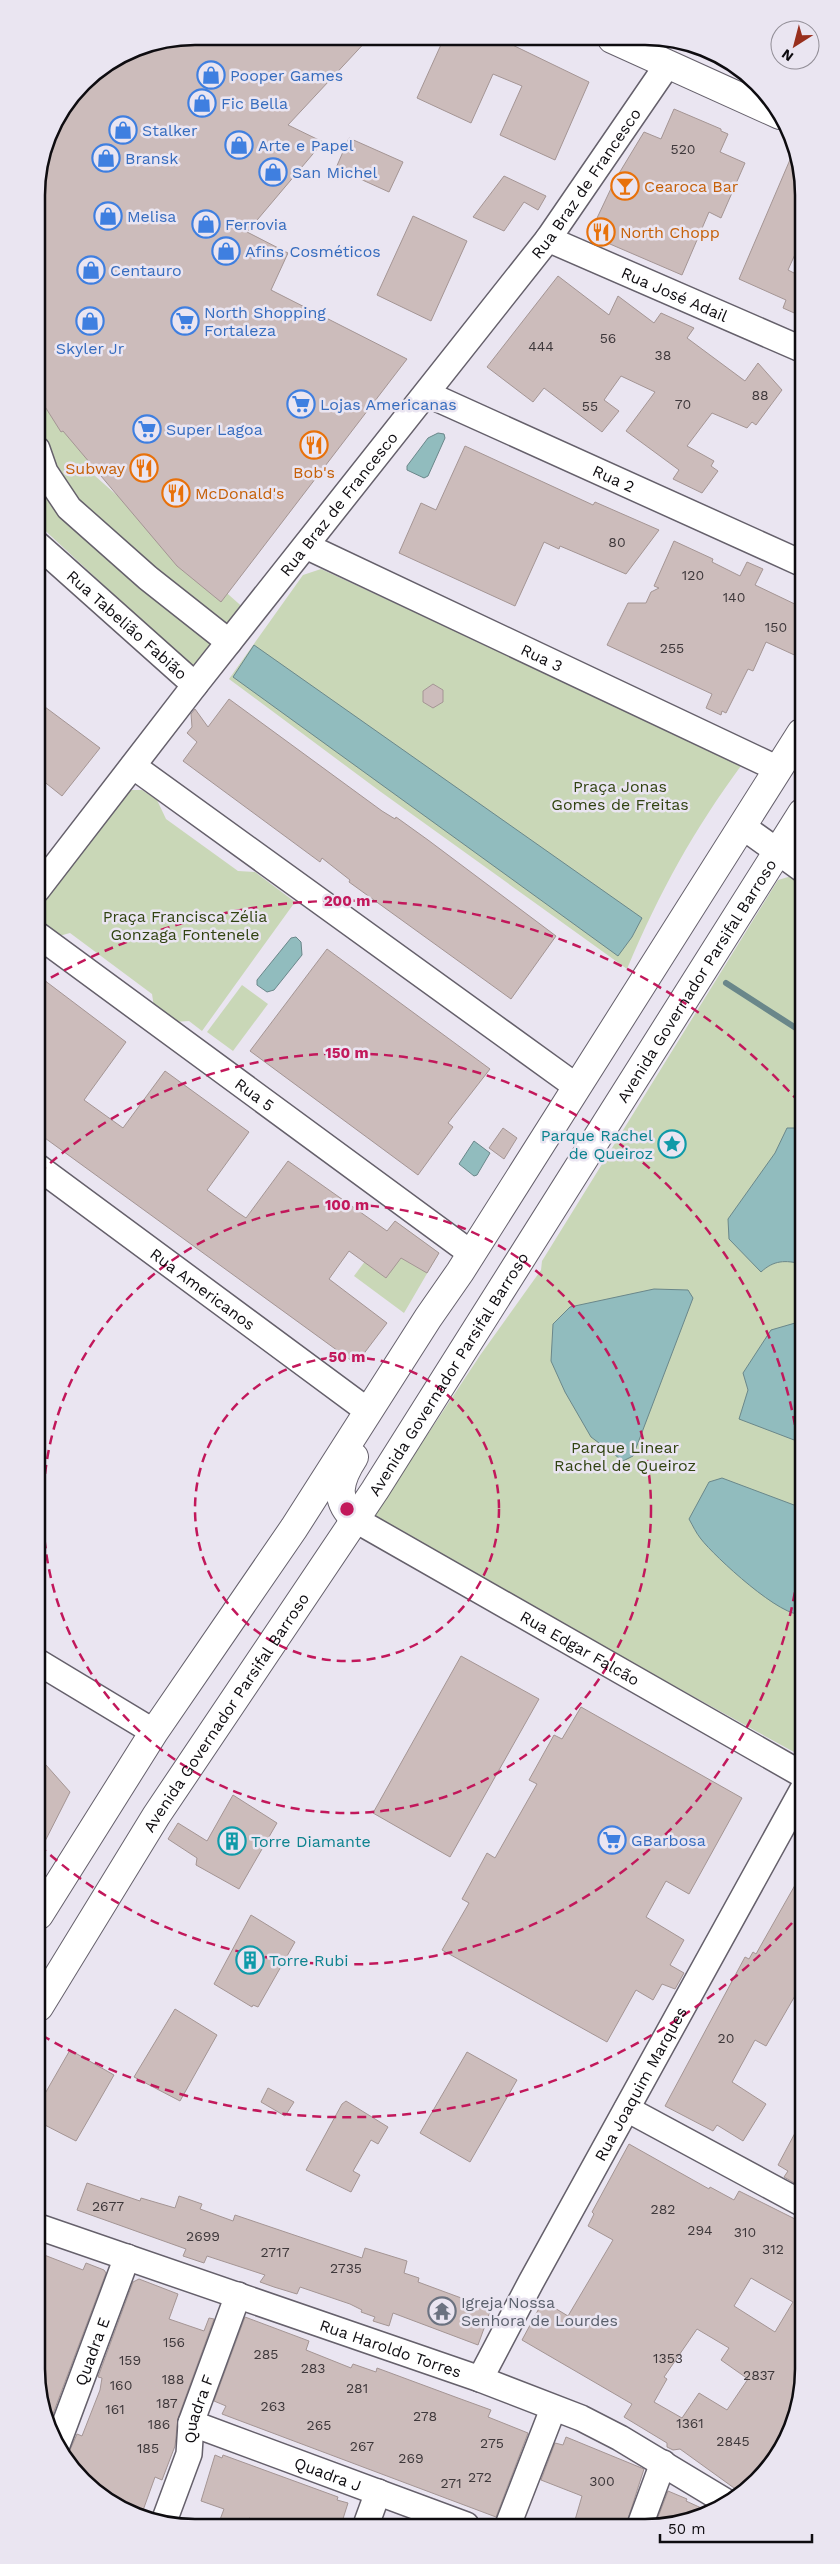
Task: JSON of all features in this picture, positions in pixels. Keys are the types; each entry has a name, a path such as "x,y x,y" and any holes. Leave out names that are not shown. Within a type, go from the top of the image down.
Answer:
{"main road":[{"path":"625,45 768,110"},
{"path":"45,1905 154,1732 294,1528 428,1318 466,1263 795,743"},
{"name":"Avenida Governador Parsifal Barroso","path":"45,1996 156,1816 356,1520 795,823"},
{"path":"356,1520 345,1510 341,1499 340,1485 345,1471 440,1324 466,1263"}],"street":[{"name":"Rua Braz de Francesco","path":"45,881 195,685 548,239 668,64"},
{"name":"Rua José Adail","path":"548,239 795,346"},
{"name":"Rua 2","path":"427,394 795,561"},
{"path":"45,472 69,508 148,578 229,642"},
{"name":"Rua 3","path":"306,546 778,770"},
{"name":"Rua Tabelião Fabião","path":"45,551 195,685"},
{"path":"133,766 577,1087"},
{"path":"742,826 795,864"},
{"name":"Rua 5","path":"45,940 466,1263"},
{"name":"Rua Americanos","path":"45,1172 368,1411"},
{"name":"Rua Edgar Falcão","path":"356,1520 795,1770"},
{"path":"45,1666 154,1732"},
{"name":"Rua Joaquim Marques","path":"480,2379 795,1804"},
{"path":"627,2108 795,2200"},
{"name":"Rua Haroldo Torres","path":"45,2229 480,2379 553,2409 581,2418 663,2463 721,2499"},
{"name":"Quadra E","path":"60,2436 127,2257"},
{"name":"Quadra F","path":"166,2516 189,2454 191,2423 238,2295"},
{"path":"510,2519 553,2409"},
{"name":"Quadra J","path":"191,2423 450,2519"},
{"path":"642,2519 663,2463"},
{"path":"368,2519 378,2492"}],"green space":[{"path":"45,371 78,412 94,475 247,611 201,662 191,665 45,530"},
{"name":"Praça Jonas Gomes de Freitas","path":"321,569 743,763 693,837 652,913 627,969 381,792 229,679 303,575"},
{"name":"Praça Francisca Zélia Gonzaga Fontenele","path":"126,790 142,790 157,800 166,819 238,871 255,872 295,902 202,1031 189,1021 174,1022 154,1007 152,994 70,933 59,936 45,926 45,901"},
{"name":"Parque Linear Rachel de Queiroz","path":"795,875 795,1753 375,1521 374,1515 481,1354 541,1270 542,1261 778,880"},
{"path":"242,985 268,1004 233,1051 207,1032"},
{"path":"395,1221 439,1253 404,1313 354,1276"}],"shaded area":[{"path":"438,433 444,434 445,438 428,476 424,478 407,470 407,466 428,438"},
{"path":"254,645 642,918 632,937 618,956 233,677"},
{"path":"296,937 301,942 302,955 274,990 267,992 257,985 257,980 291,938"},
{"path":"787,1128 795,1128 795,1263 775,1263 761,1272 729,1239 728,1219 775,1153"},
{"path":"474,1141 490,1153 477,1175 474,1176 459,1164"},
{"path":"654,1289 688,1290 693,1298 633,1456 623,1461 591,1437 565,1392 551,1361 553,1324 570,1307"},
{"path":"795,1323 795,1440 739,1419 748,1390 743,1373 771,1330"},
{"path":"722,1478 795,1505 795,1613 780,1607 749,1585 708,1547 696,1532 689,1519 709,1482"}],"building":[{"name":"North Shopping Fortaleza","path":"185,45 363,45 288,125 323,142 247,232 288,253 271,290 407,359 221,602 177,566 63,431 61,432 45,407 45,185 50,156 56,138 76,104 96,82 112,70 138,56 156,50"},
{"path":"441,45 512,45 589,82 555,160 500,135 522,86 493,74 471,123 417,98"},
{"path":"674,109 721,129 721,131 728,134 720,152 745,163 721,218 709,212 682,275 589,235 615,180 644,132 661,139"},
{"path":"349,138 403,162 389,192 336,168"},
{"path":"790,159 795,185 795,254 788,270 795,274 795,313 783,308 786,300 739,279"},
{"path":"504,176 546,196 538,210 524,202 504,231 473,217"},
{"path":"413,216 467,241 431,321 377,295"},
{"path":"558,276 609,315 618,296 654,323 661,313 694,328 687,338 745,381 758,363 782,390 756,425 752,422 747,428 712,413 687,446 714,461 711,466 718,471 702,493 673,479 679,470 626,431 655,392 621,376 604,400 619,411 602,432 544,388 533,402 487,367"},
{"path":"465,446 593,505 595,502 659,530 626,574 560,546 559,549 544,542 515,606 399,553 421,503 436,510"},
{"path":"674,541 713,559 712,562 740,576 747,562 763,569 755,585 795,604 795,655 766,642 753,671 748,669 726,713 722,711 721,715 706,708 712,694 607,645 628,603 646,603 651,592 659,588 654,586"},
{"path":"433,684 443,690 443,702 433,708 423,702 423,691"},
{"path":"229,699 382,811 395,819 396,817 428,840 556,936 511,999 349,882 350,880 322,858 320,862 183,761 197,742 187,733 192,727 191,714 195,709 208,727"},
{"path":"45,707 100,748 62,796 45,782"},
{"path":"327,949 490,1069 448,1123 453,1127 418,1175 250,1051"},
{"path":"45,981 126,1042 84,1100 123,1128 165,1071 249,1132 207,1190 237,1212 246,1218 288,1161 387,1231 395,1221 439,1253 427,1273 401,1258 386,1278 349,1251 329,1279 387,1323 356,1364 45,1138"},
{"path":"503,1128 517,1138 504,1159 489,1148"},
{"path":"461,1656 539,1699 450,1857 373,1813"},
{"name":"GBarbosa","path":"581,1707 742,1798 689,1894 666,1881 646,1917 684,1940 670,1965 684,1973 675,1989 662,1984 653,2000 636,1990 607,2042 442,1950 469,1903 462,1899 487,1853 495,1858 537,1784 529,1780 554,1735 562,1739"},
{"path":"45,1764 70,1792 45,1841"},
{"name":"Torre Diamante","path":"233,1795 277,1823 239,1889 196,1865 197,1858 168,1839 178,1823 207,1841"},
{"path":"795,1885 795,1996 766,2046 755,2040 732,2082 766,2104 743,2141 717,2125 713,2131 665,2106 745,1957 749,1959 753,1952 756,1954"},
{"name":"Torre Rubi","path":"251,1915 295,1942 258,2007 253,2005 252,2007 214,1984"},
{"path":"175,2009 217,2035 180,2101 134,2077"},
{"path":"70,2050 114,2075 76,2141 45,2125 45,2094"},
{"path":"467,2052 517,2080 470,2162 420,2133"},
{"path":"268,2088 294,2102 285,2116 261,2102"},
{"path":"346,2101 388,2127 378,2144 371,2140 353,2171 360,2175 351,2192 306,2170 342,2104"},
{"path":"795,2133 795,2183 784,2177 788,2171 778,2165"},
{"path":"629,2144 709,2189 710,2187 734,2200 739,2191 795,2219 795,2379 792,2398 784,2426 770,2452 758,2468 735,2489 680,2449 673,2450 667,2447 667,2443 624,2417 632,2404 522,2340 543,2301 568,2316 613,2240 588,2226 594,2214 592,2212","holes":["751,2278 793,2302 775,2332 734,2306","697,2329 729,2348 721,2360 748,2379 727,2410 699,2393 682,2418 654,2402 667,2379 664,2377"]},
{"path":"87,2183 140,2201 141,2198 175,2208 179,2196 202,2204 200,2209 233,2221 235,2215 362,2258 365,2248 407,2261 404,2273 419,2278 418,2282 491,2309 478,2345 393,2313 389,2326 373,2321 375,2317 361,2312 362,2310 350,2304 300,2287 297,2294 260,2282 265,2275 207,2256 204,2263 183,2256 186,2249 77,2210"},
{"path":"45,2255 83,2270 86,2263 104,2270 106,2273 52,2415 45,2379"},
{"path":"139,2279 178,2294 169,2319 204,2331 209,2318 214,2319 178,2418 175,2446 162,2480 155,2477 143,2510 120,2499 104,2488 89,2475 70,2451 77,2434 82,2436 100,2390 102,2378 98,2377 133,2282"},
{"path":"245,2317 309,2341 306,2350 351,2368 353,2364 376,2372 377,2368 491,2410 488,2417 528,2433 496,2517 222,2414 226,2406 214,2401"},
{"path":"566,2437 644,2469 628,2519 575,2519 582,2496 541,2480 555,2443 563,2445"},
{"path":"215,2455 222,2458 223,2455 338,2497 337,2500 348,2503 343,2519 220,2519 224,2509 201,2501"},
{"path":"668,2491 687,2499 686,2501 702,2508 674,2516 658,2518"}],"waterway":[{"path":"726,983 795,1027"}],"place":[{"name":"Pooper Games","path":"211,75"},
{"name":"Fic Bella","path":"202,103"},
{"name":"Stalker","path":"123,130"},
{"name":"Arte e Papel","path":"239,145"},
{"name":"Bransk","path":"106,158"},
{"name":"San Michel","path":"273,172"},
{"name":"Cearoca Bar","path":"625,186"},
{"name":"Melisa","path":"108,216"},
{"name":"Ferrovia","path":"206,224"},
{"name":"North Chopp","path":"601,232"},
{"name":"Afins Cosméticos","path":"226,251"},
{"name":"Centauro","path":"91,270"},
{"name":"Skyler Jr","path":"90,321"},
{"name":"North Shopping Fortaleza","path":"185,321"},
{"name":"Lojas Americanas","path":"301,404"},
{"name":"Super Lagoa","path":"147,429"},
{"name":"Bob's","path":"314,445"},
{"name":"Subway","path":"144,468"},
{"name":"McDonald's","path":"176,493"},
{"name":"Parque Rachel de Queiroz","path":"672,1144"},
{"name":"GBarbosa","path":"612,1840"},
{"name":"Torre Diamante","path":"232,1841"},
{"name":"Torre Rubi","path":"250,1960"},
{"name":"Igreja Nossa Senhora de Lourdes","path":"442,2311"}]}
